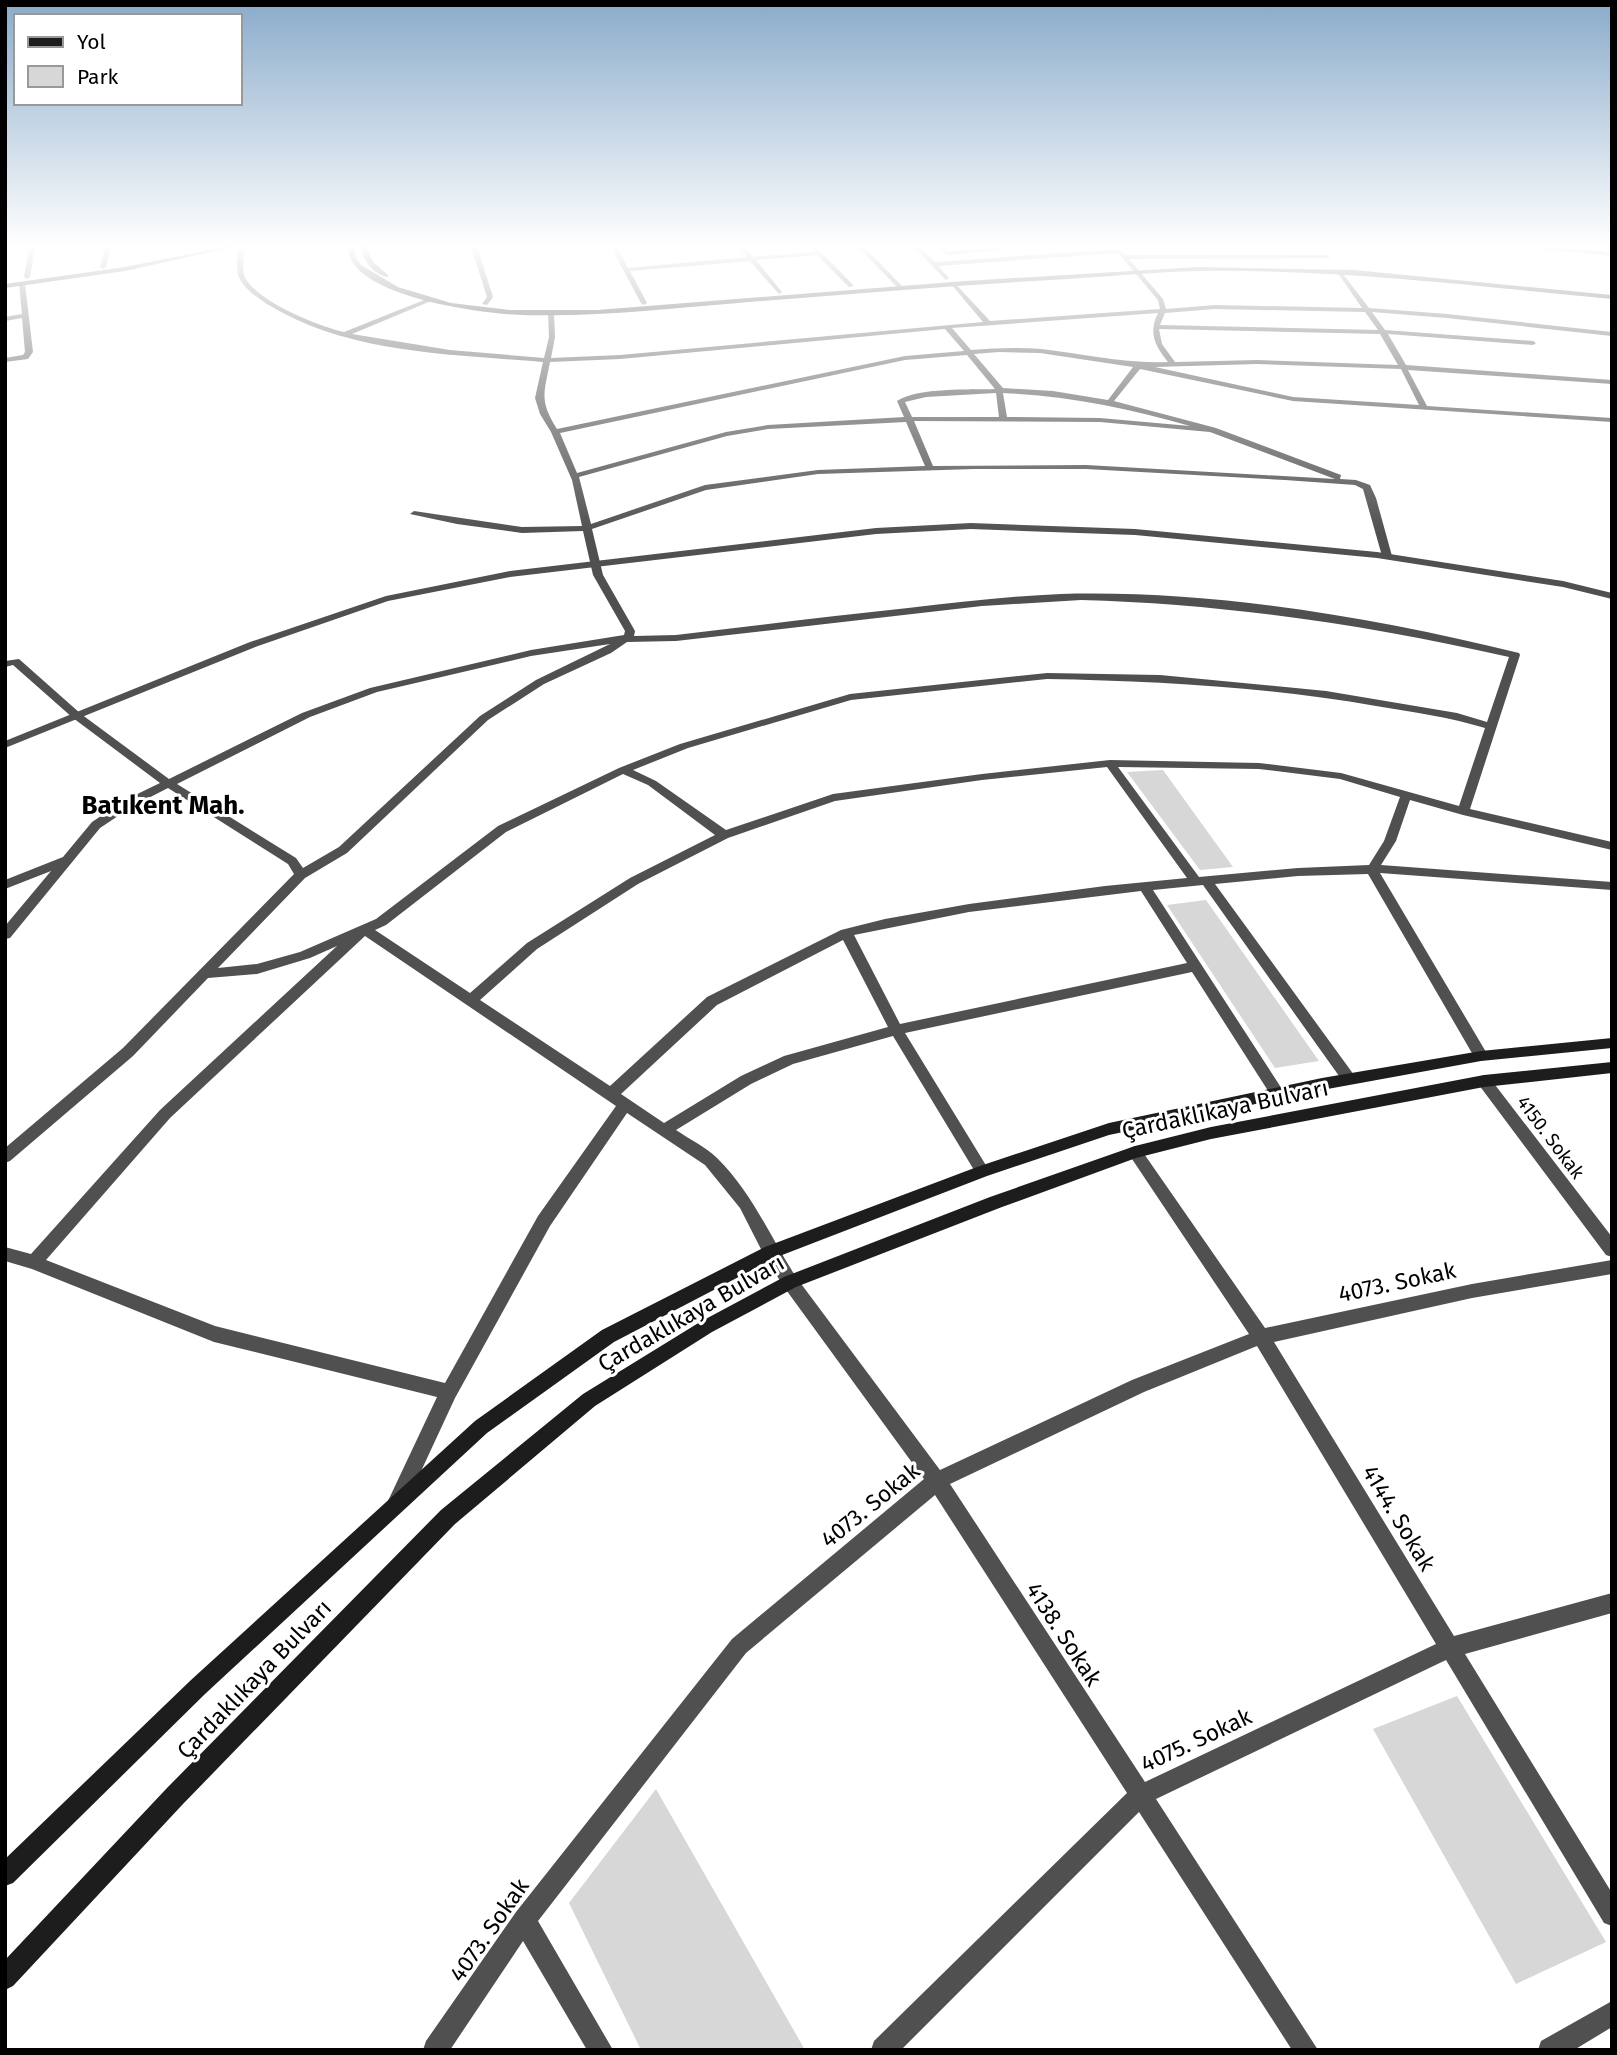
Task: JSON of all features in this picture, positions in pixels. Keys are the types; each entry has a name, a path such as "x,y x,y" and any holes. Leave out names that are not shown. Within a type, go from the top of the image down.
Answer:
{"main road":[{"name":"Çardaklıkaya Bulvarı","path":"5,1875 198,1687 481,1427 608,1336 771,1252 982,1171 1109,1129 1277,1093 1481,1056 1612,1043"},
{"name":"Çardaklıkaya Bulvarı","path":"5,1978 175,1796 448,1517 589,1400 706,1327 790,1282 996,1202 1135,1152 1211,1133 1484,1082 1612,1067"}],"street":[{"path":"5,360 25,357 29,352 28,343"},
{"path":"393,343 450,352 548,360 620,357 768,343"},
{"path":"5,1157 128,1052 301,875 343,850 484,718 540,682 607,651 626,639 630,631 598,575 574,476 539,398 551,343"},
{"path":"960,343 999,388 1003,420"},
{"path":"1159,343 1173,364"},
{"path":"1388,343 1424,407"},
{"path":"555,432 905,358 967,351 1040,351 1138,366 1293,399 1612,420"},
{"path":"1111,400 1138,366 1173,364 1280,363 1612,382"},
{"path":"930,468 901,401 905,399 999,388 1111,400 1174,416 1367,488 1387,556"},
{"path":"574,476 744,430 909,419 1100,420 1213,430"},
{"path":"414,514 547,532 587,528 705,488 737,482 818,472 930,468 1086,467 1285,477 1356,484"},
{"path":"5,745 254,644 386,599 510,574 876,531 971,526 1135,532 1387,556 1563,584 1612,596"},
{"path":"5,935 96,825 129,803 306,715 374,690 531,653 626,639 676,638 995,601 1078,597 1218,604 1289,611 1415,632 1515,655 1463,811"},
{"path":"5,664 15,661 77,716 167,783 292,861 301,875"},
{"path":"204,974 257,969 305,955 381,922 502,829 623,770 684,746 850,698 1047,676 1160,678 1326,694 1457,716 1492,726"},
{"path":"471,1000 532,946 635,881 723,835 833,798 982,777 1110,763 1259,766 1341,776 1463,811 1612,846"},
{"path":"1110,763 1349,1079"},
{"path":"623,770 652,783 723,835"},
{"path":"1372,870 1390,841 1406,795"},
{"path":"5,885 67,860"},
{"path":"1372,870 1481,1056"},
{"path":"611,1094 712,1001 846,933 885,923 969,908 1298,872 1372,870 1612,886"},
{"path":"1145,887 1277,1093"},
{"path":"34,1262 165,1114 364,929"},
{"name":"4138. Sokak","path":"364,929 710,1161 746,1203 790,1282 937,1480 1139,1796 1306,2050"},
{"path":"846,933 896,1030 982,1171"},
{"path":"663,1131 746,1080 789,1060 896,1030 1196,966"},
{"name":"4150. Sokak","path":"1484,1082 1612,1250"},
{"path":"394,1506 449,1392 544,1221 625,1105"},
{"name":"4144. Sokak","path":"1135,1152 1261,1337 1612,1915"},
{"path":"5,1254 34,1262 214,1334 449,1392"},
{"name":"4073. Sokak","path":"435,2050 524,1920 738,1646 937,1480 1138,1386 1261,1337 1472,1291 1612,1267"},
{"name":"4075. Sokak","path":"883,2050 1139,1796 1449,1648 1612,1603"},
{"path":"524,1920 601,2050"},
{"path":"1550,2050 1612,2013"}],"green space":[{"path":"1163,770 1233,867 1200,870 1127,772"},
{"path":"1206,900 1319,1061 1275,1068 1167,905"},
{"path":"1457,1696 1606,1942 1516,1984 1373,1729"},
{"path":"656,1789 805,2050 641,2050 569,1903"}],"district":[{"name":"Batıkent Mah.","path":"163,805"}]}
